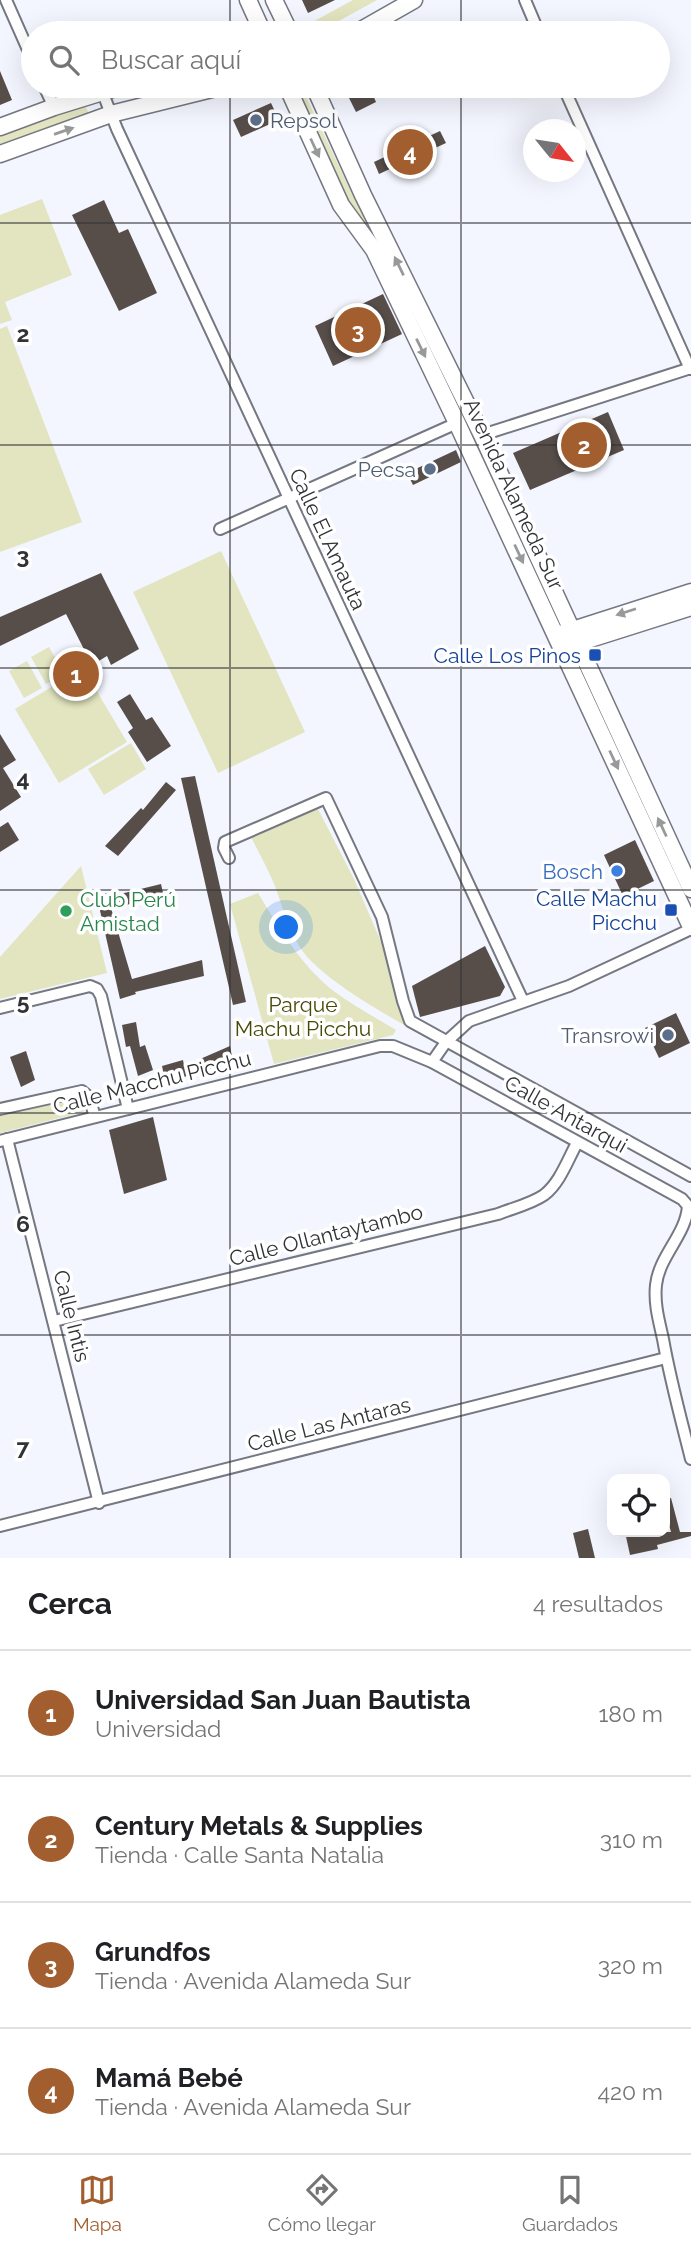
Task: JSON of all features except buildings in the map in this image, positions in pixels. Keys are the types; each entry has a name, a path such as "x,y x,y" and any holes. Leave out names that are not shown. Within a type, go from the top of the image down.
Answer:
{"main road":[{"path":"248,0 258,21"},
{"path":"274,0 284,21"},
{"path":"377,21 414,0"},
{"path":"0,127 83,98"},
{"path":"0,154 110,114 175,98"},
{"name":"Avenida Alameda Sur","path":"292,98 341,205 374,250 457,423 691,889"},
{"name":"Avenida Alameda Sur","path":"319,98 363,195 482,435 691,928"},
{"path":"567,639 691,592"},
{"path":"567,639 691,607"}],"street":[{"path":"0,3 6,0 21,34"},
{"path":"525,0 535,21"},
{"path":"50,98 54,107"},
{"name":"Calle El Amauta","path":"104,98 288,500 523,1001"},
{"path":"482,435 690,369 568,98"},
{"path":"220,529 457,423"},
{"path":"229,858 224,848 225,842 327,798 382,917 407,1016 415,1025 691,1176"},
{"path":"432,1062 446,1042 469,1021 569,986 691,928"},
{"path":"0,1008 90,986 97,989 101,996 128,1109"},
{"name":"Calle Macchu Picchu","path":"4,1140 380,1046 393,1046 432,1062"},
{"name":"Calle Antarqui","path":"432,1062 682,1199 688,1206 687,1217 661,1267 656,1283 656,1303 666,1358"},
{"path":"0,1110 82,1091 89,1097 95,1117"},
{"name":"Calle Intis","path":"4,1140 54,1321 99,1503"},
{"name":"Calle Ollantaytambo","path":"54,1321 498,1214 536,1200 547,1193 577,1143"},
{"path":"666,1358 691,1459"},
{"name":"Calle Las Antaras","path":"0,1526 666,1358"}],"green space":[{"path":"353,0 377,0 339,21 314,21"},
{"path":"299,98 307,98 353,196 386,240 560,618 555,620 346,201"},
{"path":"85,104 89,115 0,146 0,134"},
{"path":"42,199 72,275 5,302 12,320 0,324 0,215"},
{"path":"7,326 82,522 0,552 0,329"},
{"path":"221,551 305,732 218,773 133,592"},
{"path":"49,647 64,674 46,684 31,657"},
{"path":"27,661 42,688 24,698 9,671"},
{"path":"83,668 127,742 59,783 15,709"},
{"path":"131,743 146,769 104,795 88,769"},
{"name":"Parque Machu Picchu","path":"317,807 354,879 385,951 404,1014 404,1025 343,987 320,970 303,952 251,837"},
{"name":"Club Perú Amistad","path":"81,866 107,973 0,999 0,957"},
{"name":"Parque Machu Picchu","path":"258,893 283,933 312,971 342,997 396,1030 393,1035 274,1064 230,904"},
{"path":"76,1096 86,1102 83,1112 0,1133 0,1113"}],"place":[{"name":"Repsol","path":"256,120"},
{"name":"Mamá Bebé","path":"410,152"},
{"name":"Grundfos","path":"358,330"},
{"name":"Century Metals & Supplies","path":"584,445"},
{"name":"Pecsa","path":"430,469"},
{"name":"Calle Los Pinos","path":"595,655"},
{"name":"Universidad San Juan Bautista","path":"76,674"},
{"name":"Bosch","path":"617,871"},
{"name":"Calle Machu Picchu","path":"671,910"},
{"name":"Club Perú Amistad","path":"66,911"},
{"name":"Transrowi","path":"668,1035"}]}
